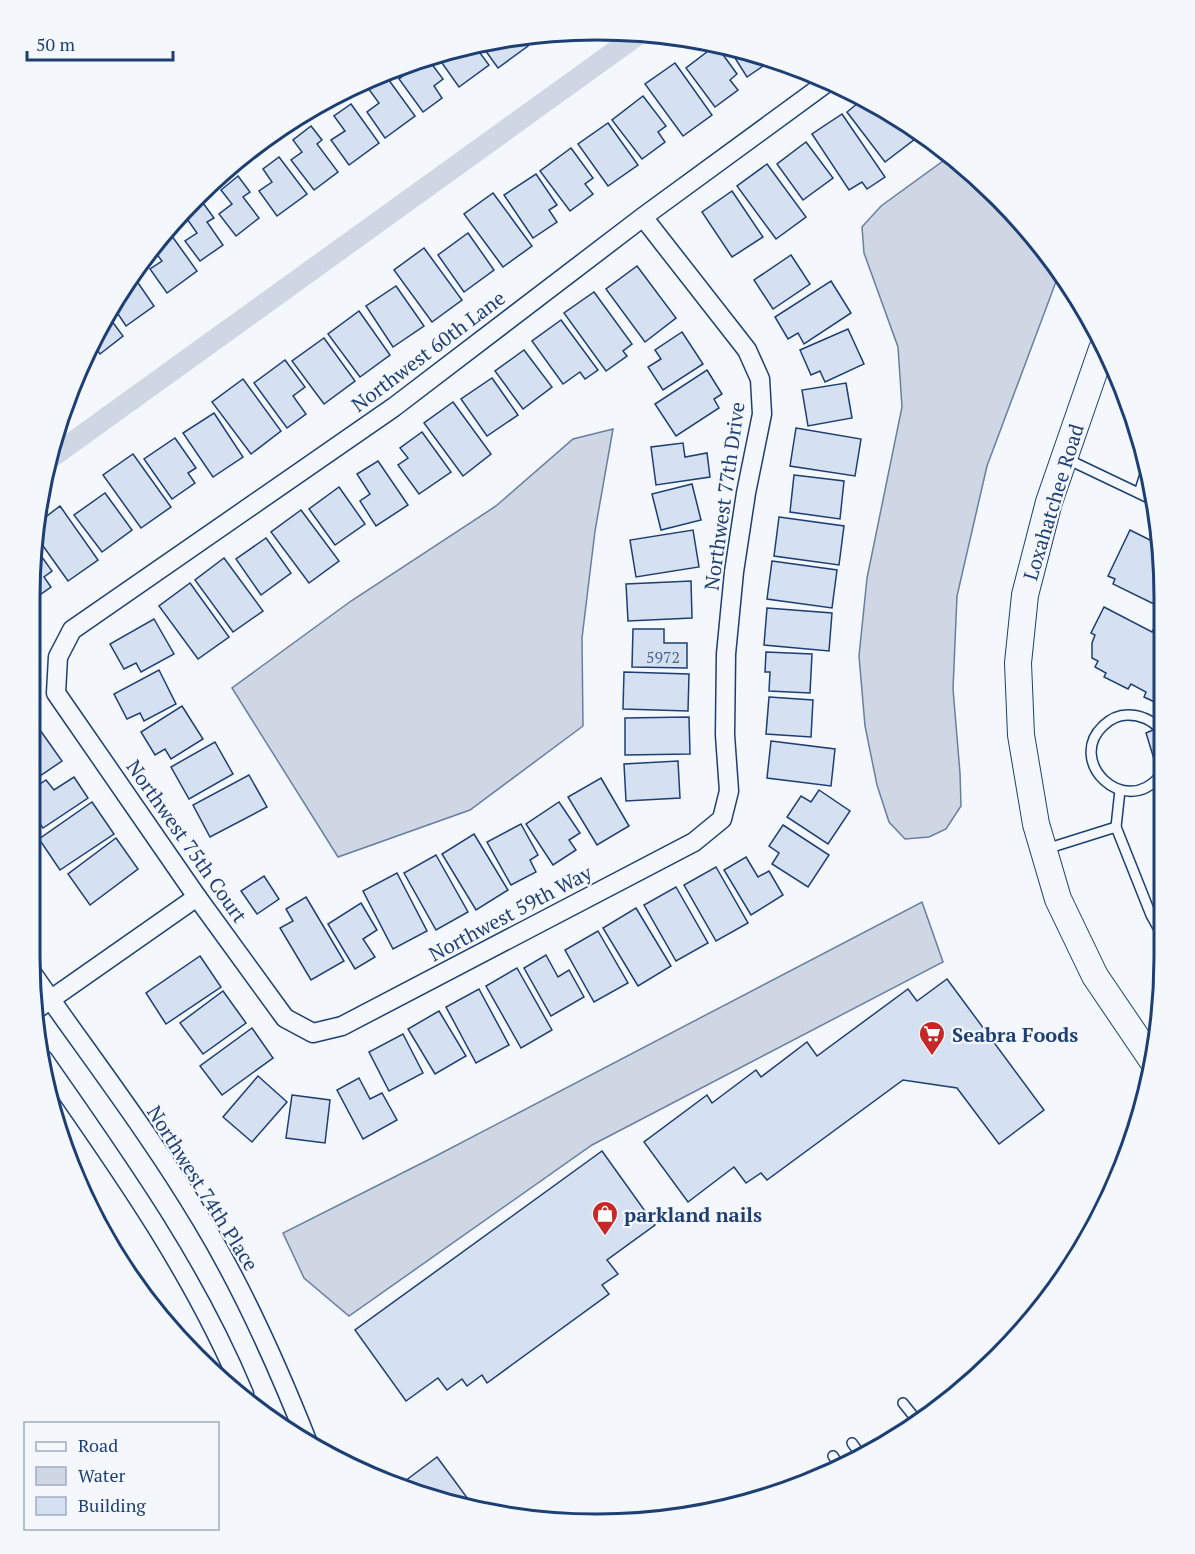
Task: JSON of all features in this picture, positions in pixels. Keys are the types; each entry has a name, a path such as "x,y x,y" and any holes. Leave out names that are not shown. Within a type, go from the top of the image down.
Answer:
{"main road":[{"name":"Loxahatchee Road","path":"1099,356 1049,502 1025,595 1018,663 1021,735 1036,824 1058,899 1095,976 1146,1051"}],"street":[{"name":"Northwest 60th Lane","path":"58,657 72,630 393,407 643,217 820,87"},
{"name":"Northwest 77th Drive","path":"643,217 747,350 760,379 762,414 734,572 726,654 725,735 729,791 722,819"},
{"name":"Northwest 75th Court","path":"58,657 56,693 196,897 285,1018 313,1033"},
{"name":"Northwest 59th Way","path":"313,1033 342,1026 694,842 722,819"},
{"path":"44,1004 196,897"},
{"name":"Northwest 74th Place","path":"44,1004 164,1162 202,1220 236,1280 272,1356 302,1429"},
{"path":"52,1071 154,1220 205,1311 238,1382"}],"lane":[{"path":"1065,458 1145,496"},
{"path":"1139,493 1142,482"},
{"path":"1139,493 1145,492"},
{"path":"1154,724 1148,719 1136,715 1123,715 1111,720 1101,728 1092,751 1093,764 1099,776 1108,784 1120,790 1132,791 1144,789 1154,783"},
{"path":"1120,790 1116,827 1154,920"},
{"path":"1044,850 1116,827"},
{"path":"903,1402 913,1416"},
{"path":"852,1443 857,1449"},
{"path":"832,1456 835,1460"}],"water":[{"path":"943,161 965,179 1016,230 1056,281 987,466 957,596 953,689 961,806 946,829 929,837 905,839 889,822 877,785 865,726 859,656 867,578 902,407 898,347 864,253 862,227 881,206"},
{"path":"613,429 595,531 582,638 583,726 470,810 338,857 232,688 351,601 496,506 573,439"},
{"path":"922,902 943,962 592,1145 349,1316 304,1278 283,1233 432,1158"}],"building":[{"path":"527,45 528,46 498,68 486,52"},
{"path":"708,51 723,55 737,74 730,80 738,90 715,107 686,68"},
{"path":"480,53 489,65 459,87 442,63"},
{"path":"735,57 764,66 747,77"},
{"path":"675,63 712,115 683,136 645,84"},
{"path":"433,65 443,79 434,86 442,98 423,112 399,79"},
{"path":"389,81 415,116 385,138 367,112 379,103 369,90"},
{"path":"643,96 666,126 658,132 665,142 642,159 612,120"},
{"path":"351,104 379,143 349,165 331,140 345,131 334,116"},
{"path":"856,104 914,139 885,162 847,112"},
{"path":"842,114 885,177 867,189 862,182 849,190 812,134"},
{"path":"608,123 638,165 608,186 578,144"},
{"path":"311,126 322,140 317,144 338,172 314,190 291,160 302,152 293,140"},
{"path":"806,142 833,178 803,200 777,164"},
{"path":"571,148 593,178 585,184 593,194 570,211 540,171"},
{"path":"279,157 307,194 277,216 259,191 272,182 263,169"},
{"path":"767,164 806,217 776,239 737,186"},
{"path":"536,174 557,205 549,210 557,222 533,238 504,195"},
{"path":"238,176 250,192 243,197 259,218 236,236 219,214 232,204 221,190"},
{"path":"732,191 763,237 732,257 702,212"},
{"path":"493,193 532,246 503,267 464,214"},
{"path":"204,204 214,218 207,222 223,245 200,261 185,241 197,233 188,220"},
{"path":"468,233 494,270 464,292 438,255"},
{"path":"173,237 197,271 167,293 150,269 162,261 158,256"},
{"path":"424,248 462,300 432,322 394,270"},
{"path":"791,255 810,284 773,309 754,280"},
{"path":"637,266 676,318 645,342 606,289"},
{"path":"831,281 851,313 804,344 798,333 788,339 775,317"},
{"path":"138,283 154,306 126,326 118,314"},
{"path":"396,286 424,326 393,347 366,306"},
{"path":"594,292 632,344 623,351 627,356 606,371 564,313"},
{"path":"359,311 390,355 360,377 328,334"},
{"path":"561,320 598,370 585,379 580,372 563,384 532,341"},
{"path":"113,323 123,336 100,354 98,351"},
{"path":"848,329 864,364 825,382 820,371 811,375 800,350"},
{"path":"682,332 703,364 663,390 648,367 661,359 655,350"},
{"path":"324,338 355,381 324,404 292,361"},
{"path":"524,350 552,387 523,409 495,371"},
{"path":"285,360 305,387 293,396 306,414 287,428 254,383"},
{"path":"707,370 722,394 714,399 719,408 676,436 655,404"},
{"path":"492,378 518,415 487,436 461,399"},
{"path":"243,379 281,431 251,454 212,402"},
{"path":"846,383 852,418 808,426 802,390"},
{"path":"453,402 491,454 463,476 424,423"},
{"path":"214,413 243,457 213,477 183,433"},
{"path":"796,428 861,439 855,476 790,466"},
{"path":"422,432 451,472 419,494 398,465 408,458 400,448"},
{"path":"175,438 196,468 188,473 195,483 172,499 144,459"},
{"path":"683,443 685,457 707,453 710,477 656,485 651,447"},
{"path":"133,454 171,507 141,528 103,475"},
{"path":"378,461 408,505 376,526 360,501 370,494 357,474"},
{"path":"794,475 844,481 840,519 790,512"},
{"path":"692,484 701,520 661,530 652,494"},
{"path":"339,487 365,524 335,545 309,509"},
{"path":"105,493 132,530 102,552 74,515"},
{"path":"60,506 98,560 68,581 43,546 46,516"},
{"path":"301,510 339,561 309,583 271,532"},
{"path":"779,517 844,526 839,565 774,556"},
{"path":"693,530 699,567 636,577 630,540"},
{"path":"1130,530 1151,541 1154,604 1113,584 1115,579 1108,576"},
{"path":"266,538 291,573 261,595 236,559"},
{"path":"42,558 52,571 44,577 51,587 40,595"},
{"path":"224,558 263,611 233,632 195,580"},
{"path":"772,561 837,570 832,608 767,599"},
{"path":"691,581 692,618 628,621 626,584"},
{"path":"190,583 229,637 198,659 159,606"},
{"path":"1104,607 1152,632 1154,631 1154,702 1144,697 1146,692 1131,684 1128,689 1104,677 1106,673 1095,667 1098,661 1092,658 1092,643 1095,635 1091,633"},
{"path":"767,608 832,613 829,651 764,645"},
{"path":"154,619 174,654 141,672 136,663 124,669 110,644"},
{"path":"633,629 664,629 664,643 687,643 687,668 632,667"},
{"path":"766,652 812,654 810,693 769,691 770,672 765,672"},
{"path":"159,670 176,704 144,721 140,713 127,719 114,694"},
{"path":"624,672 689,674 688,711 623,709"},
{"path":"769,697 813,700 811,737 766,734"},
{"path":"182,706 203,739 171,759 165,749 155,755 141,732"},
{"path":"689,717 690,754 625,755 625,718"},
{"path":"40,730 62,761 40,776"},
{"path":"1154,730 1154,759 1146,733"},
{"path":"771,741 835,749 831,786 767,778"},
{"path":"215,742 233,774 189,799 171,767"},
{"path":"678,761 680,798 626,801 624,764"},
{"path":"249,775 267,807 210,837 193,805"},
{"path":"74,777 88,798 43,828 40,824 40,784 46,780 54,790"},
{"path":"601,778 629,826 597,845 568,797"},
{"path":"819,790 850,811 828,844 787,817 801,796 811,802"},
{"path":"92,802 114,834 60,870 40,838"},
{"path":"559,802 580,833 569,840 576,850 553,865 526,824"},
{"path":"521,824 538,855 530,860 536,872 511,885 487,842"},
{"path":"783,825 829,855 808,887 772,864 779,853 769,846"},
{"path":"474,834 508,890 476,910 442,854"},
{"path":"116,838 138,869 90,905 68,874"},
{"path":"436,855 468,912 436,930 404,873"},
{"path":"746,857 758,877 769,871 783,895 751,915 724,870"},
{"path":"716,867 748,923 716,941 684,885"},
{"path":"397,873 427,931 393,949 363,891"},
{"path":"264,876 279,899 257,914 241,891"},
{"path":"676,887 708,943 676,961 644,905"},
{"path":"306,897 344,961 311,980 280,928 293,921 286,909"},
{"path":"361,903 377,930 363,939 375,957 355,969 328,924"},
{"path":"636,908 671,966 638,986 603,928"},
{"path":"598,931 628,983 594,1002 565,950"},
{"path":"546,955 558,977 569,970 584,997 551,1016 524,968"},
{"path":"200,956 221,987 166,1024 146,993"},
{"path":"517,968 552,1030 521,1048 486,986"},
{"path":"947,979 1044,1110 999,1144 957,1088 903,1080 767,1180 761,1173 746,1183 734,1167 688,1202 644,1142 707,1095 712,1103 756,1070 761,1077 807,1042 817,1056 908,989 917,1001"},
{"path":"479,989 509,1045 476,1063 446,1007"},
{"path":"223,991 246,1023 203,1054 180,1023"},
{"path":"439,1011 466,1056 435,1074 408,1029"},
{"path":"252,1028 273,1058 222,1095 200,1066"},
{"path":"403,1034 423,1073 389,1091 369,1052"},
{"path":"258,1076 287,1102 252,1142 223,1117"},
{"path":"359,1078 370,1099 382,1093 397,1120 363,1139 337,1090"},
{"path":"292,1095 330,1100 325,1143 286,1138"},
{"path":"602,1151 655,1225 607,1260 618,1274 602,1285 609,1294 487,1383 482,1375 467,1386 462,1379 447,1390 438,1378 406,1401 355,1330"},
{"path":"437,1457 468,1498 453,1495 407,1480"}],"waterway":[{"path":"59,452 628,42"}],"place":[{"name":"Seabra Foods","path":"932,1057"},
{"name":"parkland nails","path":"605,1237"}]}
